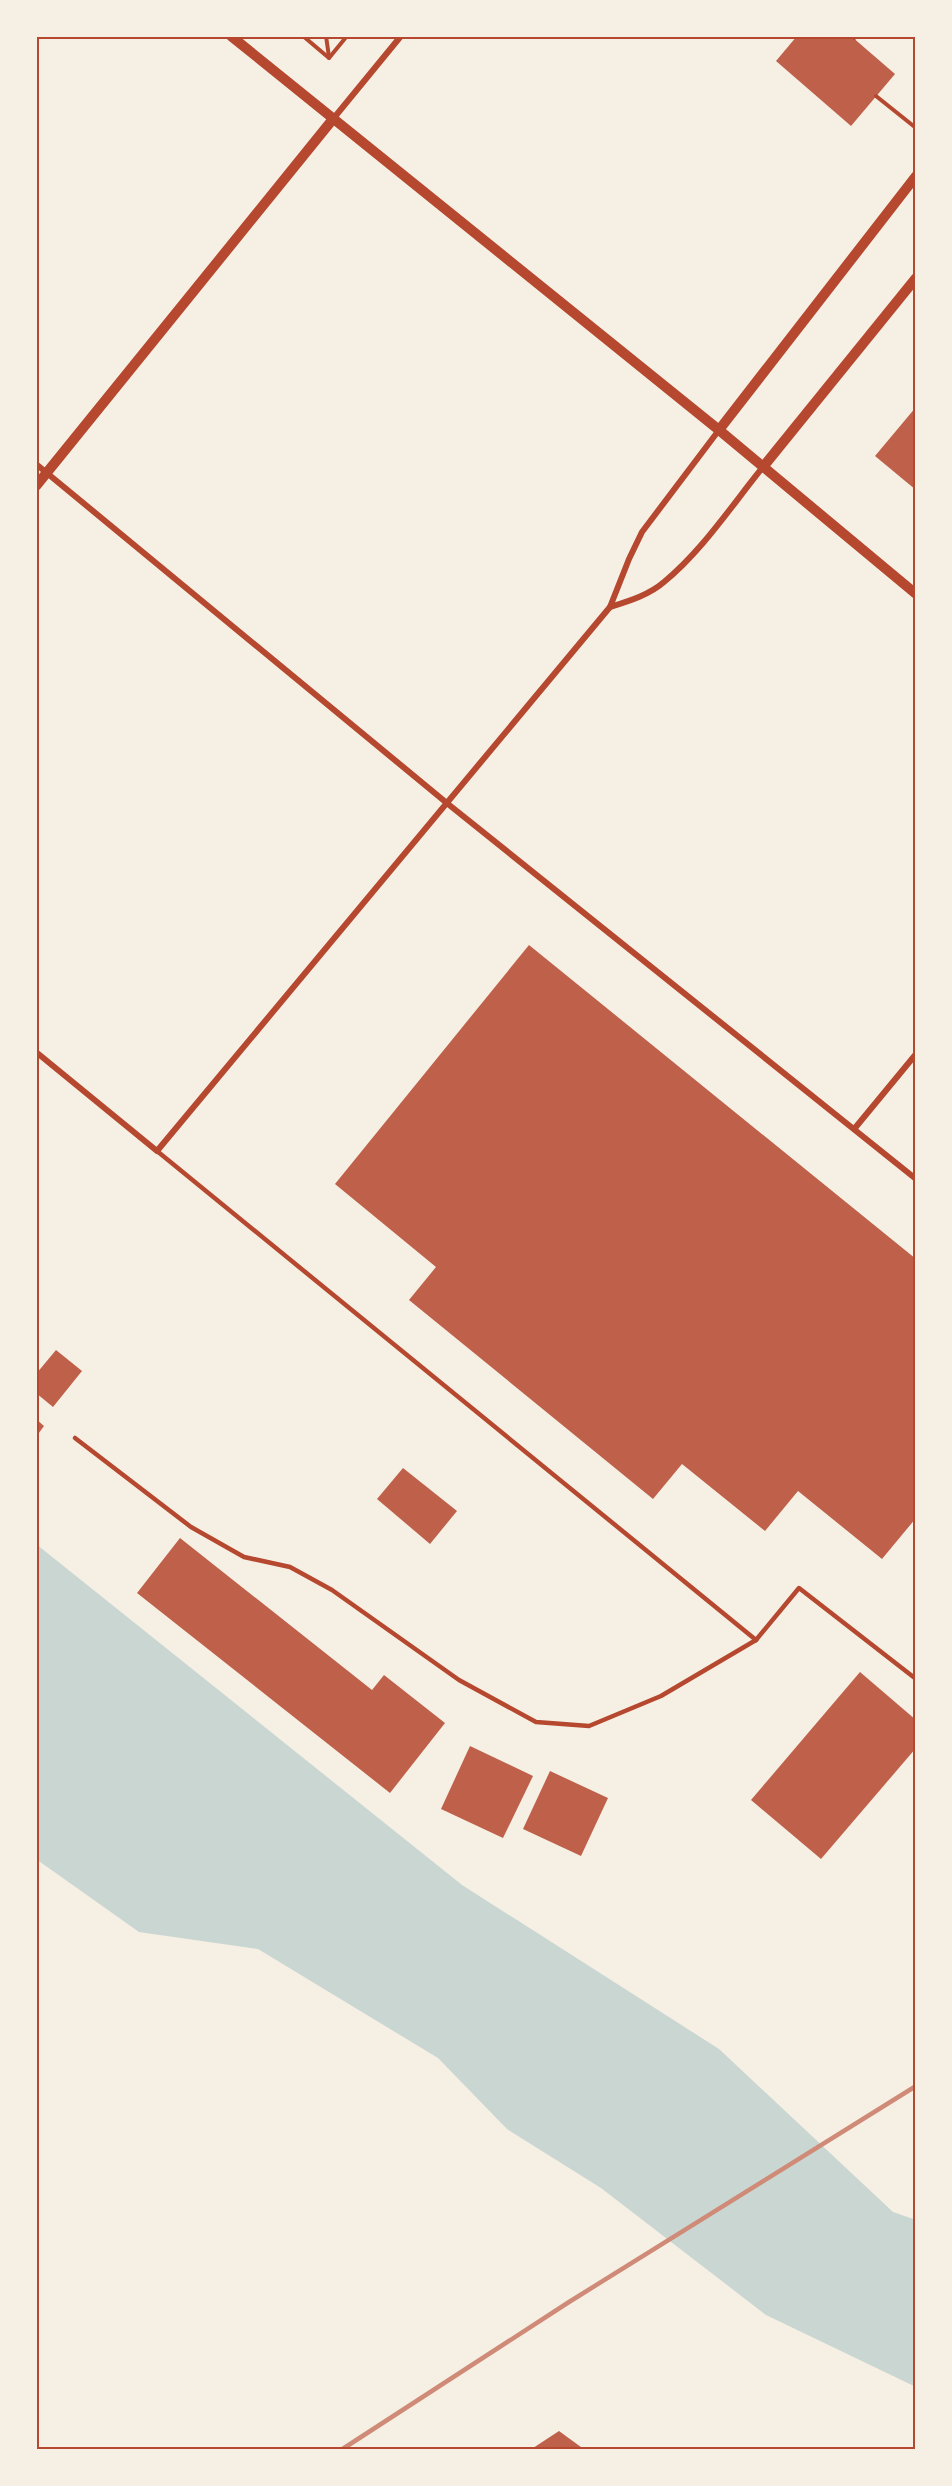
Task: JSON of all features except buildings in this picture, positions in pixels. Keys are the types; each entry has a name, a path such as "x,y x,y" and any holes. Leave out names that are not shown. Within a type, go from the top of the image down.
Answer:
{"street":[{"path":"231,36 719,430 916,594"},
{"path":"36,486 400,36"},
{"path":"36,1052 157,1151 610,607 642,532 916,176"},
{"path":"610,607 636,599 663,583 692,555 916,278"},
{"path":"36,464 448,804 916,1179"},
{"path":"855,1128 916,1054"}],"lane":[{"path":"157,1151 756,1640"},
{"path":"75,1438 191,1527 244,1557 290,1567 332,1590 459,1680 536,1722 590,1726 661,1696 756,1640 799,1588 916,1679"}],"path":[{"path":"303,36 329,58"},
{"path":"326,36 329,58"},
{"path":"329,58 347,36"},
{"path":"876,96 916,128"}],"shaded area":[{"path":"36,1544 462,1885 719,2049 893,2212 916,2220 916,2387 766,2315 601,2188 507,2129 438,2058 258,1949 139,1932 36,1859"}],"railway":[{"path":"341,2450 569,2302 916,2086"}]}
